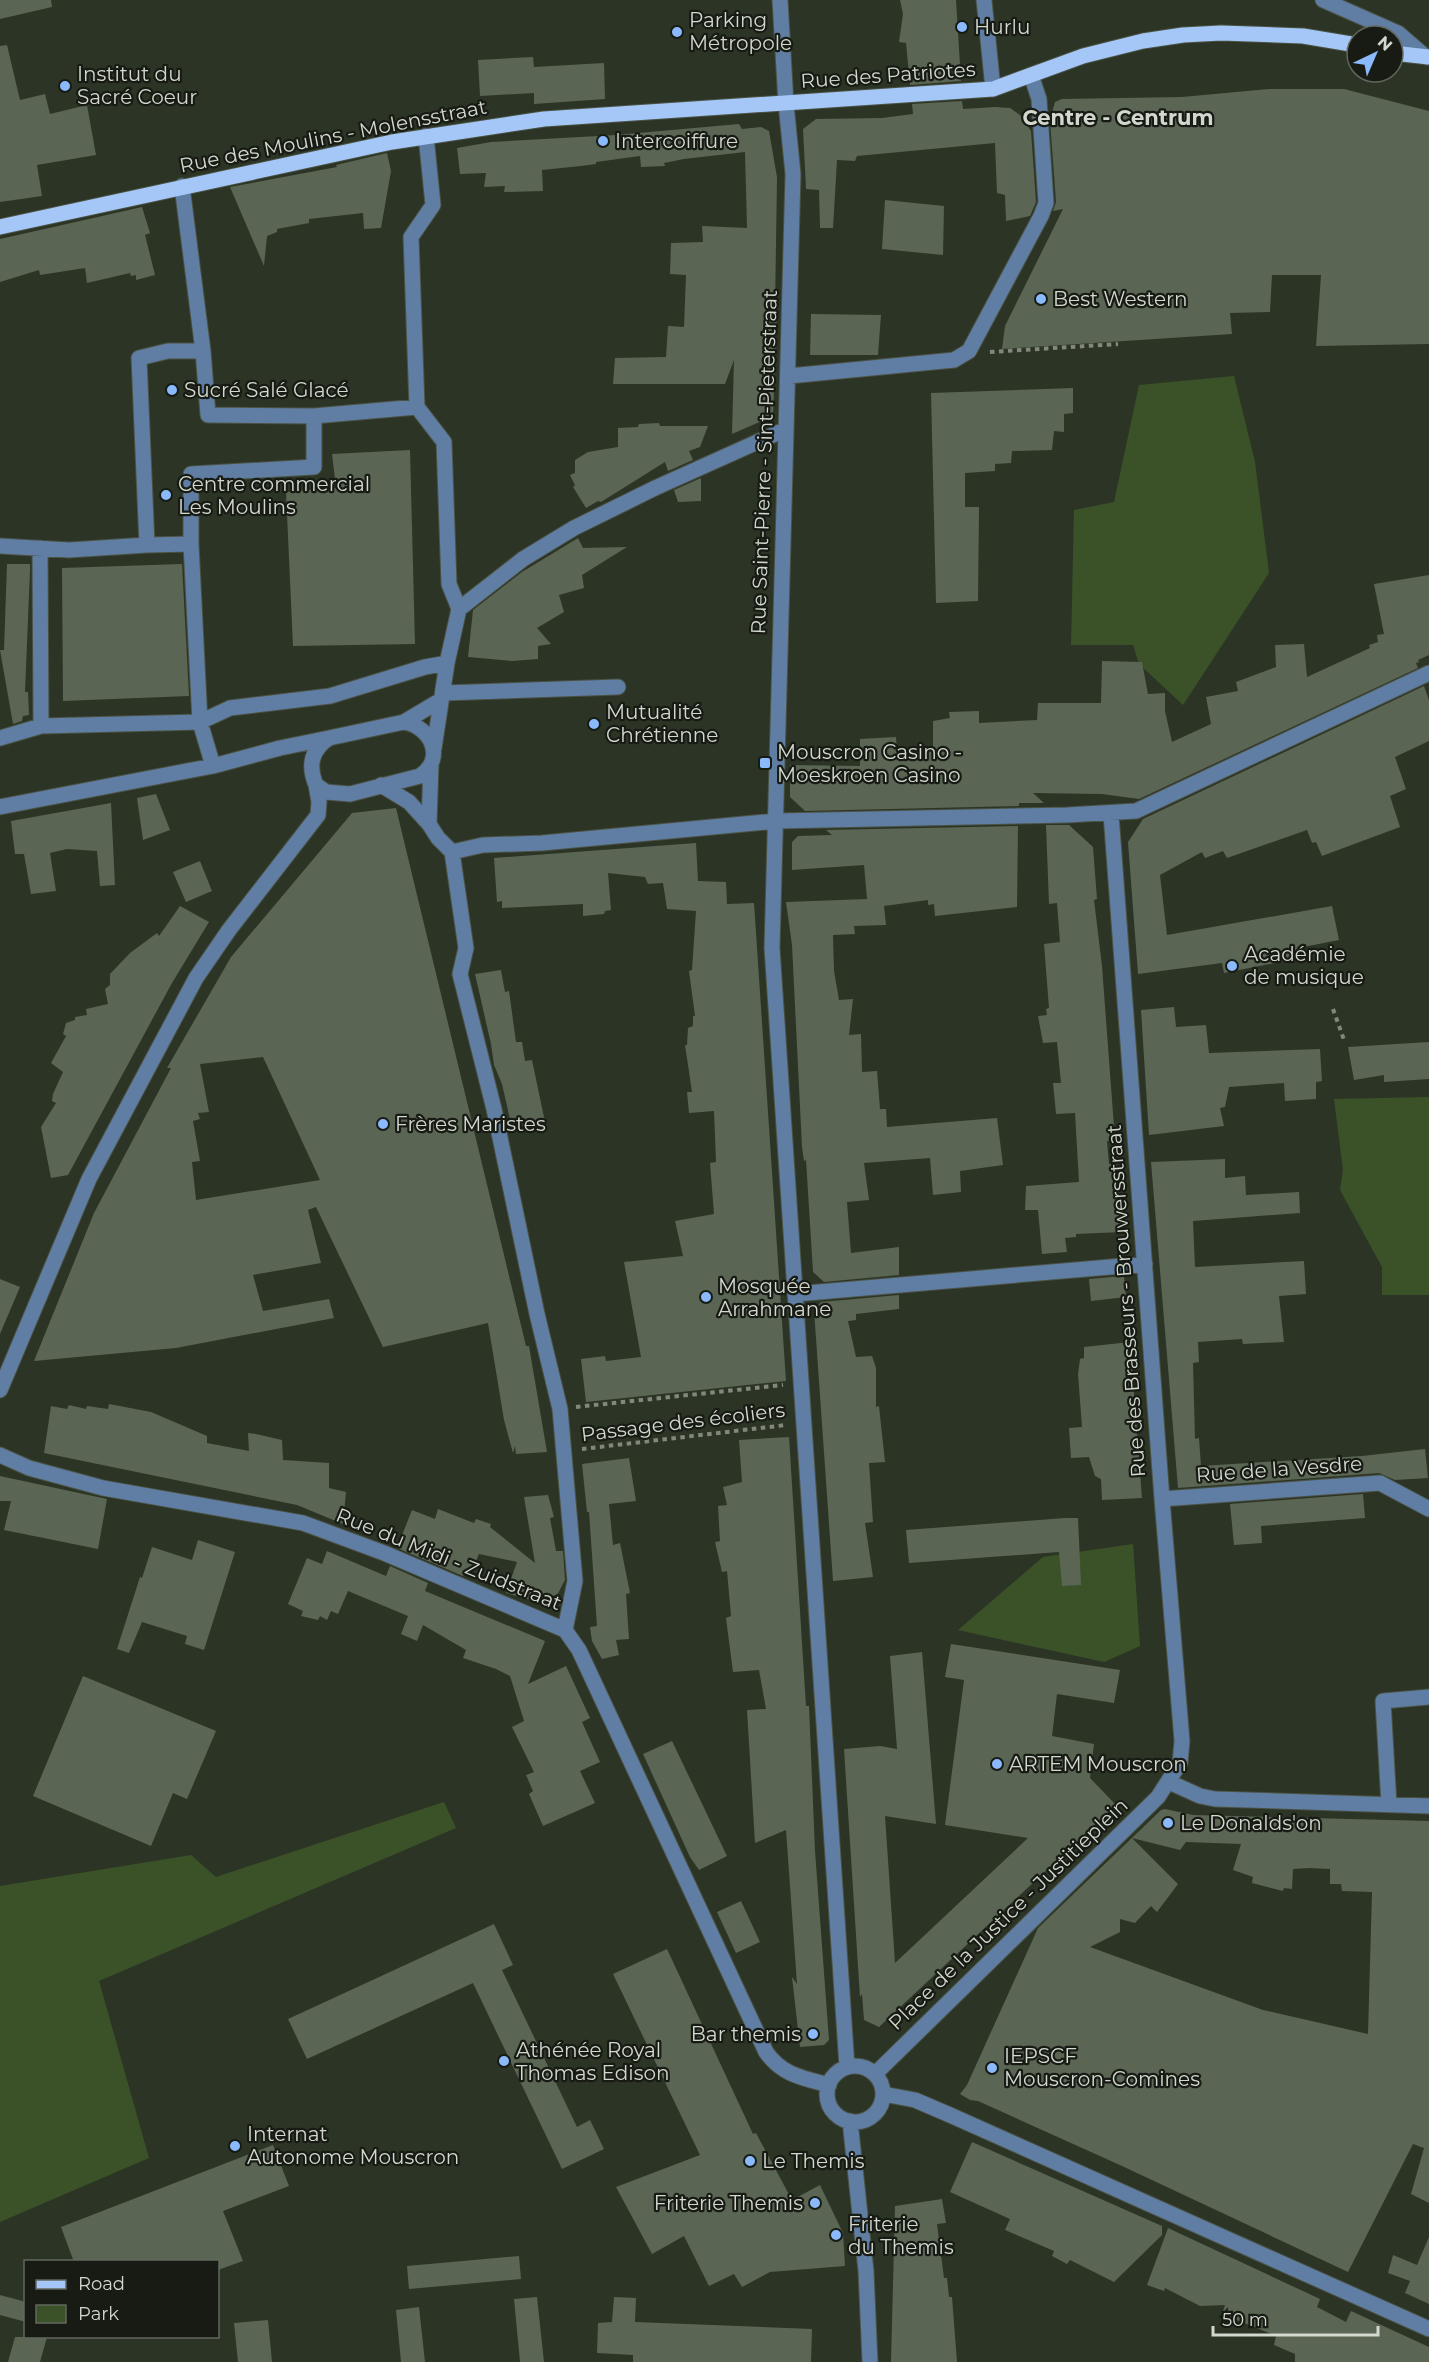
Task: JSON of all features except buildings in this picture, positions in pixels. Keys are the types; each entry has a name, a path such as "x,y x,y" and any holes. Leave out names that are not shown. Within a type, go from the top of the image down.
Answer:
{"main road":[{"name":"Rue des Patriotes","path":"786,104 993,88 1105,50 1183,34 1303,36 1345,43"},
{"path":"1405,54 1428,57"},
{"name":"Rue des Moulins - Molensstraat","path":"0,227 182,186 426,136 544,119 786,104"}],"street":[{"name":"Rue Saint-Pierre - Sint-Pieterstraat","path":"780,0 793,174 773,966 847,2067"},
{"path":"984,0 993,88"},
{"path":"1323,0 1398,33 1428,57"},
{"path":"789,376 954,360 969,351 1046,203 1039,99 1031,75"},
{"path":"426,136 433,205 411,237 417,407 444,442 450,584 459,609 447,663 431,764 429,824"},
{"path":"182,186 203,351 208,415 314,416 417,407"},
{"path":"147,545 139,358 168,351 203,351"},
{"path":"213,766 200,722 191,544 191,474 314,467 314,416"},
{"path":"459,609 523,559 574,528 655,488 786,429"},
{"path":"0,546 69,550 191,544"},
{"path":"40,548 41,726"},
{"path":"0,738 41,726 200,722 230,708 330,696 425,667 447,663"},
{"path":"452,852 483,845 542,843 776,821 1111,814 1136,811 1429,673"},
{"path":"404,722 443,691 618,687"},
{"path":"0,807 213,766 280,748 404,722 414,724 424,730 434,748"},
{"path":"0,1390 89,1179 196,978 229,930 318,815 319,801 310,764 315,750 329,738"},
{"path":"280,748 310,764"},
{"path":"316,785 326,792 350,794 420,776 431,764"},
{"path":"381,785 409,802 452,852 466,948 459,974 494,1109 537,1314 560,1409 575,1581 565,1630"},
{"path":"0,796 16,805"},
{"name":"Rue des Brasseurs - Brouwersstraat","path":"1111,814 1182,1741 1180,1763 1169,1782"},
{"path":"795,1294 1145,1264"},
{"name":"Rue du Midi - Zuidstraat","path":"0,1455 29,1468 103,1488 303,1523 384,1553 565,1630 579,1650 766,2052 773,2062 788,2073 829,2085"},
{"name":"Rue de la Vesdre","path":"1162,1499 1380,1483 1429,1509"},
{"path":"1389,1805 1383,1701 1429,1697"},
{"path":"1169,1782 1200,1796 1215,1799 1429,1806"},
{"name":"Place de la Justice - Justitieplein","path":"875,2074 1158,1797 1169,1782"},
{"path":"847,2067 865,2067 875,2074 881,2083 883,2094 878,2109 870,2117 860,2121 850,2121 837,2115 828,2099 829,2085 838,2072 847,2067"},
{"path":"883,2094 915,2100 951,2115 1429,2329"},
{"path":"850,2121 866,2271 870,2362"}],"path":[{"path":"969,351 1002,352 1118,344"},
{"path":"1333,1009 1344,1040"},
{"path":"560,1409 802,1383"},
{"name":"Passage des écoliers","path":"564,1451 804,1423"}],"green space":[{"path":"1234,376 1255,462 1269,573 1183,705 1139,664 1133,645 1071,645 1074,510 1114,502 1139,385"},
{"path":"1429,1097 1429,1295 1382,1295 1382,1267 1340,1190 1343,1170 1334,1099"},
{"path":"1133,1544 1140,1646 1104,1662 958,1630 1043,1557"},
{"path":"444,1802 456,1828 99,1981 149,2158 0,2222 0,1886 191,1855 216,1877"}],"place":[{"name":"Hurlu","path":"962,27"},
{"name":"Parking Métropole","path":"677,32"},
{"name":"Institut du Sacré Coeur","path":"65,86"},
{"name":"Intercoiffure","path":"603,141"},
{"name":"Best Western","path":"1041,299"},
{"name":"Sucré Salé Glacé","path":"172,390"},
{"name":"Centre commercial Les Moulins","path":"166,495"},
{"name":"Mutualité Chrétienne","path":"594,724"},
{"name":"Mouscron Casino - Moeskroen Casino","path":"765,763"},
{"name":"Académie de musique","path":"1232,966"},
{"name":"Frères Maristes","path":"383,1124"},
{"name":"Mosquée Arrahmane","path":"706,1297"},
{"name":"ARTEM Mouscron","path":"997,1764"},
{"name":"Le Donalds'on","path":"1168,1823"},
{"name":"Bar themis","path":"813,2034"},
{"name":"Athénée Royal Thomas Edison","path":"504,2061"},
{"name":"IEPSCF Mouscron-Comines","path":"992,2068"},
{"name":"Internat Autonome Mouscron","path":"235,2146"},
{"name":"Le Themis","path":"750,2161"},
{"name":"Friterie Themis","path":"815,2203"},
{"name":"Friterie du Themis","path":"836,2235"}],"district":[{"name":"Centre - Centrum","path":"1118,118"}]}
